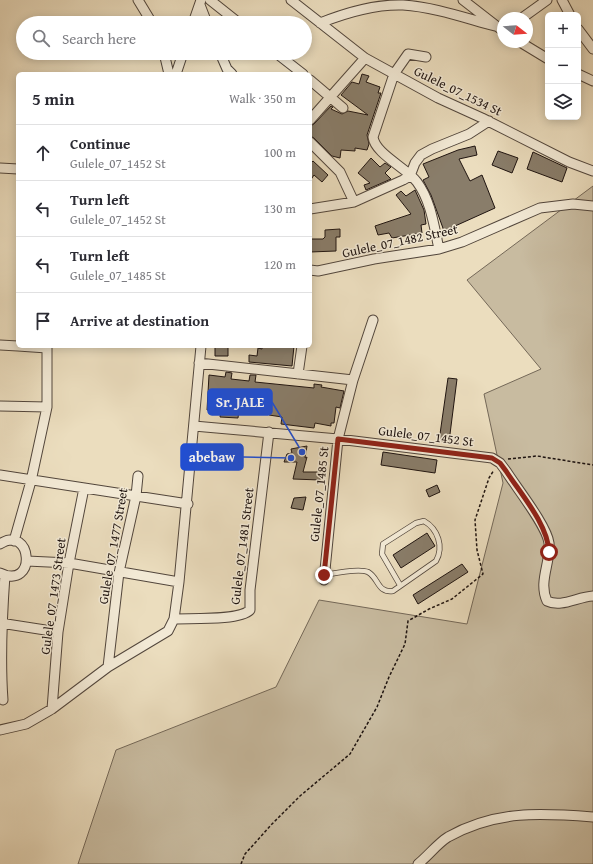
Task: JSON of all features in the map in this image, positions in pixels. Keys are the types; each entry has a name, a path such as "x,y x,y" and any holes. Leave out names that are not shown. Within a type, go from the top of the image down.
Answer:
{"street":[{"path":"138,0 148,16"},
{"path":"210,0 230,16"},
{"name":"Gulele_07_1534 St","path":"291,0 311,16"},
{"path":"463,0 497,26"},
{"path":"530,12 547,0"},
{"path":"562,0 568,12"},
{"path":"196,16 200,2"},
{"path":"200,2 205,16"},
{"path":"320,23 369,8 403,5 440,11 497,27"},
{"name":"Gulele_07_1534 St","path":"312,17 365,58 394,74 438,98 489,121 569,162 593,171"},
{"path":"581,33 593,49"},
{"path":"530,48 545,56"},
{"path":"426,57 408,54 394,74 373,137 376,147 410,176 423,192 432,213 439,249"},
{"path":"312,118 365,58"},
{"path":"166,60 169,72"},
{"path":"177,72 181,60"},
{"path":"223,60 230,72"},
{"path":"285,60 300,72"},
{"path":"581,75 593,81"},
{"path":"312,82 331,96 343,108"},
{"path":"312,209 354,202 410,176 415,163 421,155 469,134 489,121"},
{"path":"312,144 340,172 354,202"},
{"path":"0,168 16,170"},
{"name":"Gulele_07_1482 Street","path":"312,270 318,271 374,259 439,249 494,230 540,208 573,204 593,206"},
{"name":"Gulele_07_1485 St","path":"324,577 338,439 353,380 372,320"},
{"path":"0,345 16,346"},
{"path":"14,541 31,481 47,407 47,348"},
{"path":"0,730 26,724 52,709 108,667 168,631 174,619 179,582 188,504 201,348"},
{"path":"298,374 302,348"},
{"path":"199,363 353,380"},
{"path":"0,406 47,407"},
{"name":"Gulele_07_1452 St","path":"194,426 338,439 485,456 500,463"},
{"name":"Gulele_07_1481 Street","path":"174,619 236,616 250,610 269,432"},
{"path":"500,463 544,529 549,541 549,552 543,587 547,601 553,604 560,604 593,596"},
{"path":"0,475 31,481 188,504"},
{"name":"Gulele_07_1477 Street","path":"108,667 119,572 136,496 138,476"},
{"name":"Gulele_07_1473 Street","path":"52,709 58,632 69,564 84,488"},
{"path":"0,544 8,540 24,546 27,561 21,572 11,576 2,574 1,686 3,700"},
{"path":"27,561 69,564 179,582"},
{"path":"1,623 58,632"},
{"path":"418,864 448,838 488,821 518,814 593,817"}],"lane":[{"path":"324,577 359,570 367,571 372,575 380,589 387,592 393,591 436,561 440,554 441,546 438,538 432,526 424,520 416,523 383,544 382,554 400,586"}],"path":[{"path":"241,864 245,854 272,824 300,796 350,754 377,707 404,644 408,621 429,609 452,599 483,574 477,550 475,520 489,478 500,463 507,459 537,456 593,465"}],"shaded area":[{"path":"593,186 593,864 78,864 116,750 276,687 319,600 467,624 503,483 484,394 541,369 467,280"}],"building":[{"path":"362,74 369,76 366,82 380,87 378,93 381,93 367,135 369,144 367,150 355,148 355,151 341,150 340,158 332,156 312,137 312,125 331,106 333,107 331,109 342,114 348,111 368,115 341,95 352,82 359,84"},
{"path":"475,146 477,155 459,159 470,181 482,175 495,208 444,231 431,195 423,180 429,177 423,164 458,150"},
{"path":"498,151 518,158 512,173 492,165"},
{"path":"533,152 567,168 562,182 527,169"},
{"path":"371,158 380,167 385,163 391,167 385,173 391,179 366,190 364,185 370,183 358,173"},
{"path":"313,161 328,175 322,182 314,175 312,178"},
{"path":"415,190 424,210 426,224 421,225 422,233 392,238 389,233 378,235 375,226 411,214 396,195 401,191 406,196"},
{"path":"340,229 340,237 336,237 336,251 312,252 312,239 323,239 325,237 325,230"},
{"path":"215,348 228,348 228,356 215,356"},
{"path":"258,348 294,348 292,366 249,362 249,355 257,356"},
{"path":"226,372 232,373 231,379 249,381 250,375 256,375 255,382 314,388 314,384 322,385 321,387 344,391 340,408 336,407 334,423 331,423 331,426 315,423 314,428 281,424 282,417 269,415 271,400 259,398 258,412 239,410 238,418 220,417 221,411 207,410 209,375 225,377"},
{"path":"448,378 457,379 449,442 439,441"},
{"path":"307,446 305,458 307,457 303,472 321,472 320,480 293,479 297,462 284,462 287,454 292,453 291,449"},
{"path":"383,452 437,460 435,473 381,465"},
{"path":"437,485 440,492 429,497 426,490"},
{"path":"306,497 303,510 291,508 294,498"},
{"path":"427,533 435,546 401,568 393,555"},
{"path":"462,564 468,572 418,604 413,595"}],"place":[{"name":"Sr. JALE","path":"302,452"},
{"name":"abebaw","path":"291,458"}],"route":[{"path":"324,575 338,439 492,458 500,463 506,471 544,529 549,541 549,552"}]}
